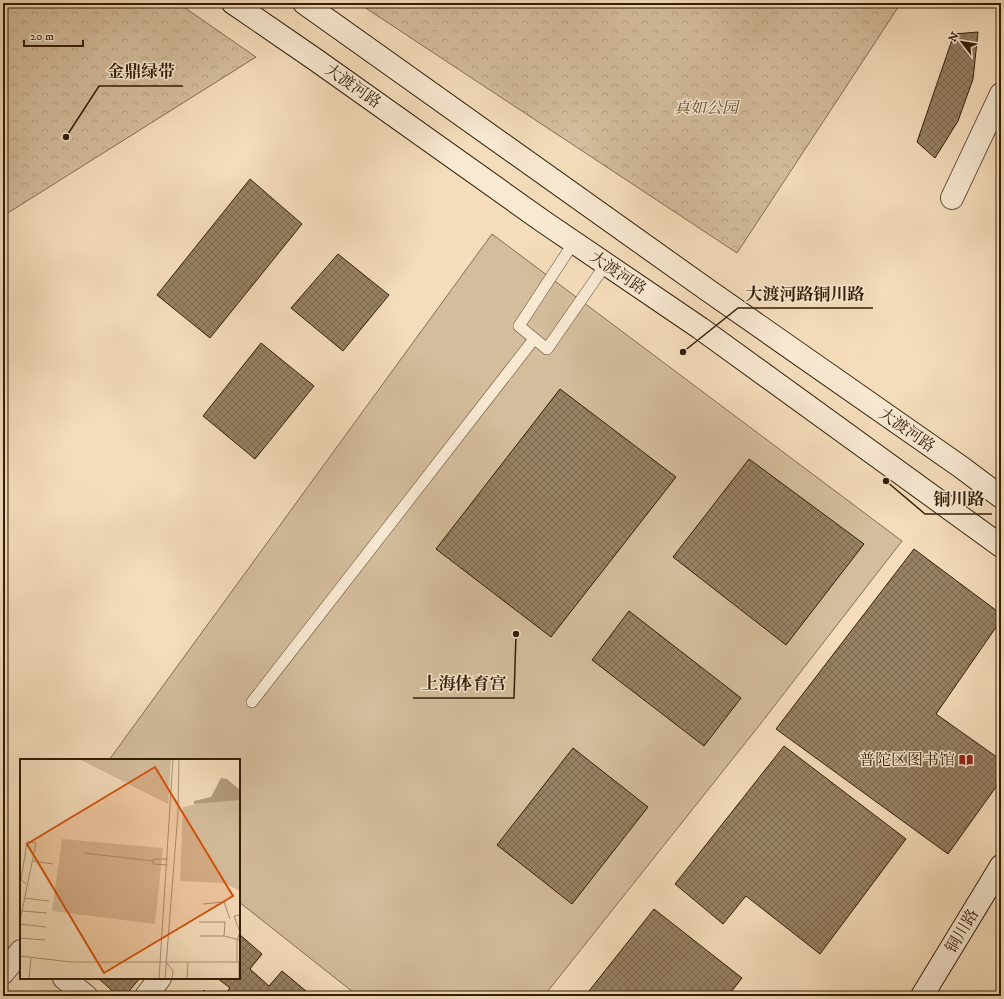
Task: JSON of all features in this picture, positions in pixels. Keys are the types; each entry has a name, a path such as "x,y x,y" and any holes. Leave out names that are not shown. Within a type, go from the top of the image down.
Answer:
{"main road":[{"name":"大渡河路","path":"233,3 574,242 700,328 1001,546"},
{"name":"大渡河路","path":"304,3 709,291 961,467 1001,497"},
{"path":"952,198 1001,94"},
{"name":"铜川路","path":"922,996 1001,866"},
{"path":"3,972 20,952"},
{"path":"65,979 86,996"},
{"path":"146,996 159,979"}],"lane":[{"path":"574,242 519,326 547,349 606,264"},
{"path":"252,702 534,338"}],"green space":[{"path":"3,3 178,3 256,57 3,216"},
{"name":"真如公园","path":"358,3 903,3 899,6 737,253"},
{"path":"492,234 902,541 758,727 544,996 358,996 240,903 240,759 110,759"}],"building":[{"path":"978,32 973,79 958,121 935,158 917,142 954,34"},
{"path":"250,179 302,224 210,338 157,295"},
{"path":"338,254 389,295 343,351 291,308"},
{"path":"261,343 314,386 255,459 203,416"},
{"path":"560,389 676,477 551,637 436,549"},
{"path":"749,459 864,544 786,645 673,557"},
{"path":"914,549 1001,614 1001,620 936,714 1001,760 1001,780 948,854 776,729"},
{"path":"629,611 741,698 704,746 592,660"},
{"path":"784,746 906,839 820,954 746,896 723,924 675,884"},
{"path":"573,748 648,807 572,904 497,845"},
{"path":"654,909 742,978 728,996 585,996"},
{"path":"240,935 262,954 250,969 269,986 282,971 312,996 223,996 230,988 218,979 240,979"},
{"path":"99,979 139,979 125,996 118,996"},
{"path":"204,990 210,996 199,996"}],"place":[{"name":"金鼎绿带","path":"66,137"},
{"name":"大渡河路铜川路","path":"683,352"},
{"name":"铜川路","path":"886,481"},
{"name":"上海体育宫","path":"516,634"},
{"name":"普陀区图书馆","path":"966,760"}]}
